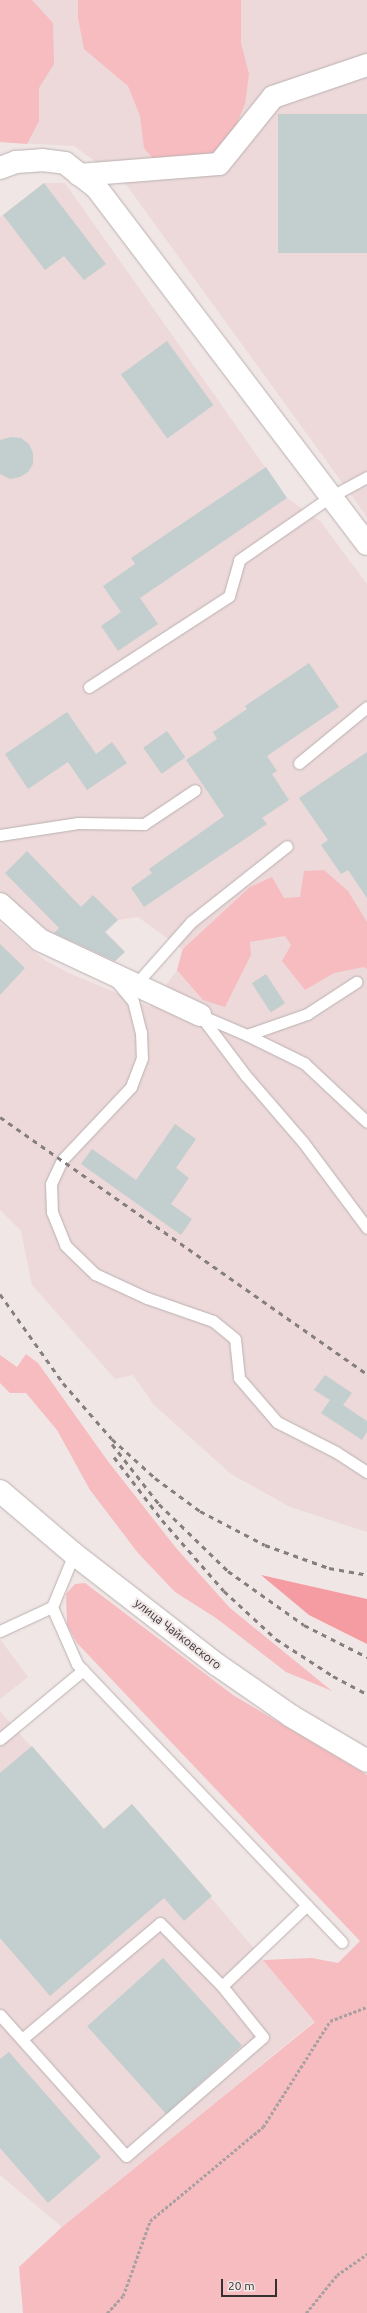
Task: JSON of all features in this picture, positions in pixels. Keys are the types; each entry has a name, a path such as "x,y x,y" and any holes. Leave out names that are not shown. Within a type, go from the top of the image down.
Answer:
{"street":[{"path":"80,175 219,164 273,97 367,65"},
{"path":"0,168 16,162 42,160 65,163 96,187 367,544"},
{"path":"0,904 40,940 200,1015"},
{"name":"улица Чайковского","path":"0,1491 74,1554 216,1664 291,1716 367,1761"}],"lane":[{"path":"89,687 229,596 239,560 330,497 367,477"},
{"path":"298,763 367,707"},
{"path":"0,835 78,823 144,824 195,790"},
{"path":"135,985 191,922 287,846"},
{"path":"109,973 133,1001 140,1032 142,1058 131,1088 62,1160 51,1184 52,1212 65,1245 95,1274 147,1298 213,1321 235,1339 239,1378 277,1422 336,1452 367,1472"},
{"path":"248,1035 307,1014 356,982"},
{"path":"200,1015 248,1035 304,1063 367,1122"},
{"path":"200,1015 246,1076 303,1142 367,1228"},
{"path":"0,1631 52,1607 74,1554"},
{"path":"52,1607 77,1664 342,1942"},
{"path":"0,1739 83,1670"},
{"path":"222,1986 307,1906"},
{"path":"0,2015 22,2040 126,2156 263,2037 222,1986 160,1923 22,2040"}],"path":[{"path":"107,2313 123,2296 150,2221 263,2127 330,2020 367,2007"},
{"path":"306,2313 337,2275 367,2254"}],"shaded area":[{"path":"0,0 367,0 367,517 125,183 74,146 0,142"},
{"path":"0,0 32,0 53,23 54,64 39,88 39,121 27,144 0,142"},
{"path":"78,0 241,0 241,43 249,74 245,104 229,142 216,158 156,162 144,148 140,116 128,86 84,49 78,18"},
{"path":"44,183 65,183 287,498 321,522 367,584 367,1532 290,1507 231,1474 154,1405 133,1375 115,1379 32,1285 21,1231 0,1210 0,923 43,959 69,973 150,1007 177,970 182,949 138,917 118,920 106,932 125,952 109,967 49,938 0,891 0,217"},
{"path":"324,870 348,891 367,922 367,969 364,967 334,973 305,990 282,961 291,945 285,936 250,942 251,955 225,1007 203,1000 177,970 183,949 250,887 272,877 284,898 300,897 304,871"},
{"path":"26,1354 38,1363 107,1460 176,1548 230,1608 332,1691 286,1672 216,1618 175,1592 138,1553 90,1490 57,1430 26,1393 10,1393 0,1383 0,1355 17,1367"},
{"path":"261,1575 367,1599 367,1644 309,1615"},
{"path":"85,1583 233,1695 367,1775 367,2313 23,2313 19,2267 62,2227 315,2022 263,1960 312,1958 338,1963 360,1941 77,1643 67,1625 66,1594 75,1584"},
{"path":"0,1639 28,1677 0,1699"},
{"path":"0,1711 103,1829 132,1804 315,2021 62,2227 0,2175"}],"building":[{"path":"278,114 367,114 367,253 278,253"},
{"path":"44,183 106,264 84,280 64,256 45,270 3,215"},
{"path":"167,341 213,405 167,438 121,375"},
{"path":"11,437 21,438 29,444 33,453 33,464 28,472 20,477 10,479 0,474 0,440"},
{"path":"266,467 287,498 140,598 158,624 118,651 101,626 121,612 103,586 135,564 131,558"},
{"path":"309,663 339,707 267,756 277,771 272,774 289,800 262,818 267,824 144,907 131,888 152,873 149,869 224,816 186,760 217,739 213,732 247,709 245,706"},
{"path":"67,712 96,754 112,742 127,763 87,790 68,762 28,789 5,754"},
{"path":"167,731 185,757 162,774 143,748"},
{"path":"367,752 367,898 348,870 341,874 321,845 328,840 299,798"},
{"path":"27,851 81,907 93,895 118,920 105,932 125,952 115,961 54,933 59,928 5,873"},
{"path":"0,944 25,968 0,995"},
{"path":"266,974 285,1003 271,1013 252,983"},
{"path":"175,1124 196,1139 176,1168 189,1178 171,1204 192,1219 181,1235 81,1164 92,1149 136,1180"},
{"path":"325,1375 352,1393 343,1405 367,1421 367,1432 362,1440 321,1413 330,1400 314,1390"},
{"path":"32,1746 104,1829 132,1804 212,1896 184,1921 164,1898 50,1996 0,1938 0,1773"},
{"path":"163,1958 242,2046 166,2114 87,2026"},
{"path":"9,2052 101,2157 48,2203 0,2148 0,2059"}],"railway":[{"path":"0,1117 367,1374"},
{"path":"0,1294 63,1383 112,1439 155,1478 200,1511 265,1545 329,1568 367,1575"},
{"path":"112,1444 159,1504 228,1571 304,1625 367,1657"},
{"path":"114,1457 162,1520 224,1591 276,1639 333,1676 367,1694"}]}
